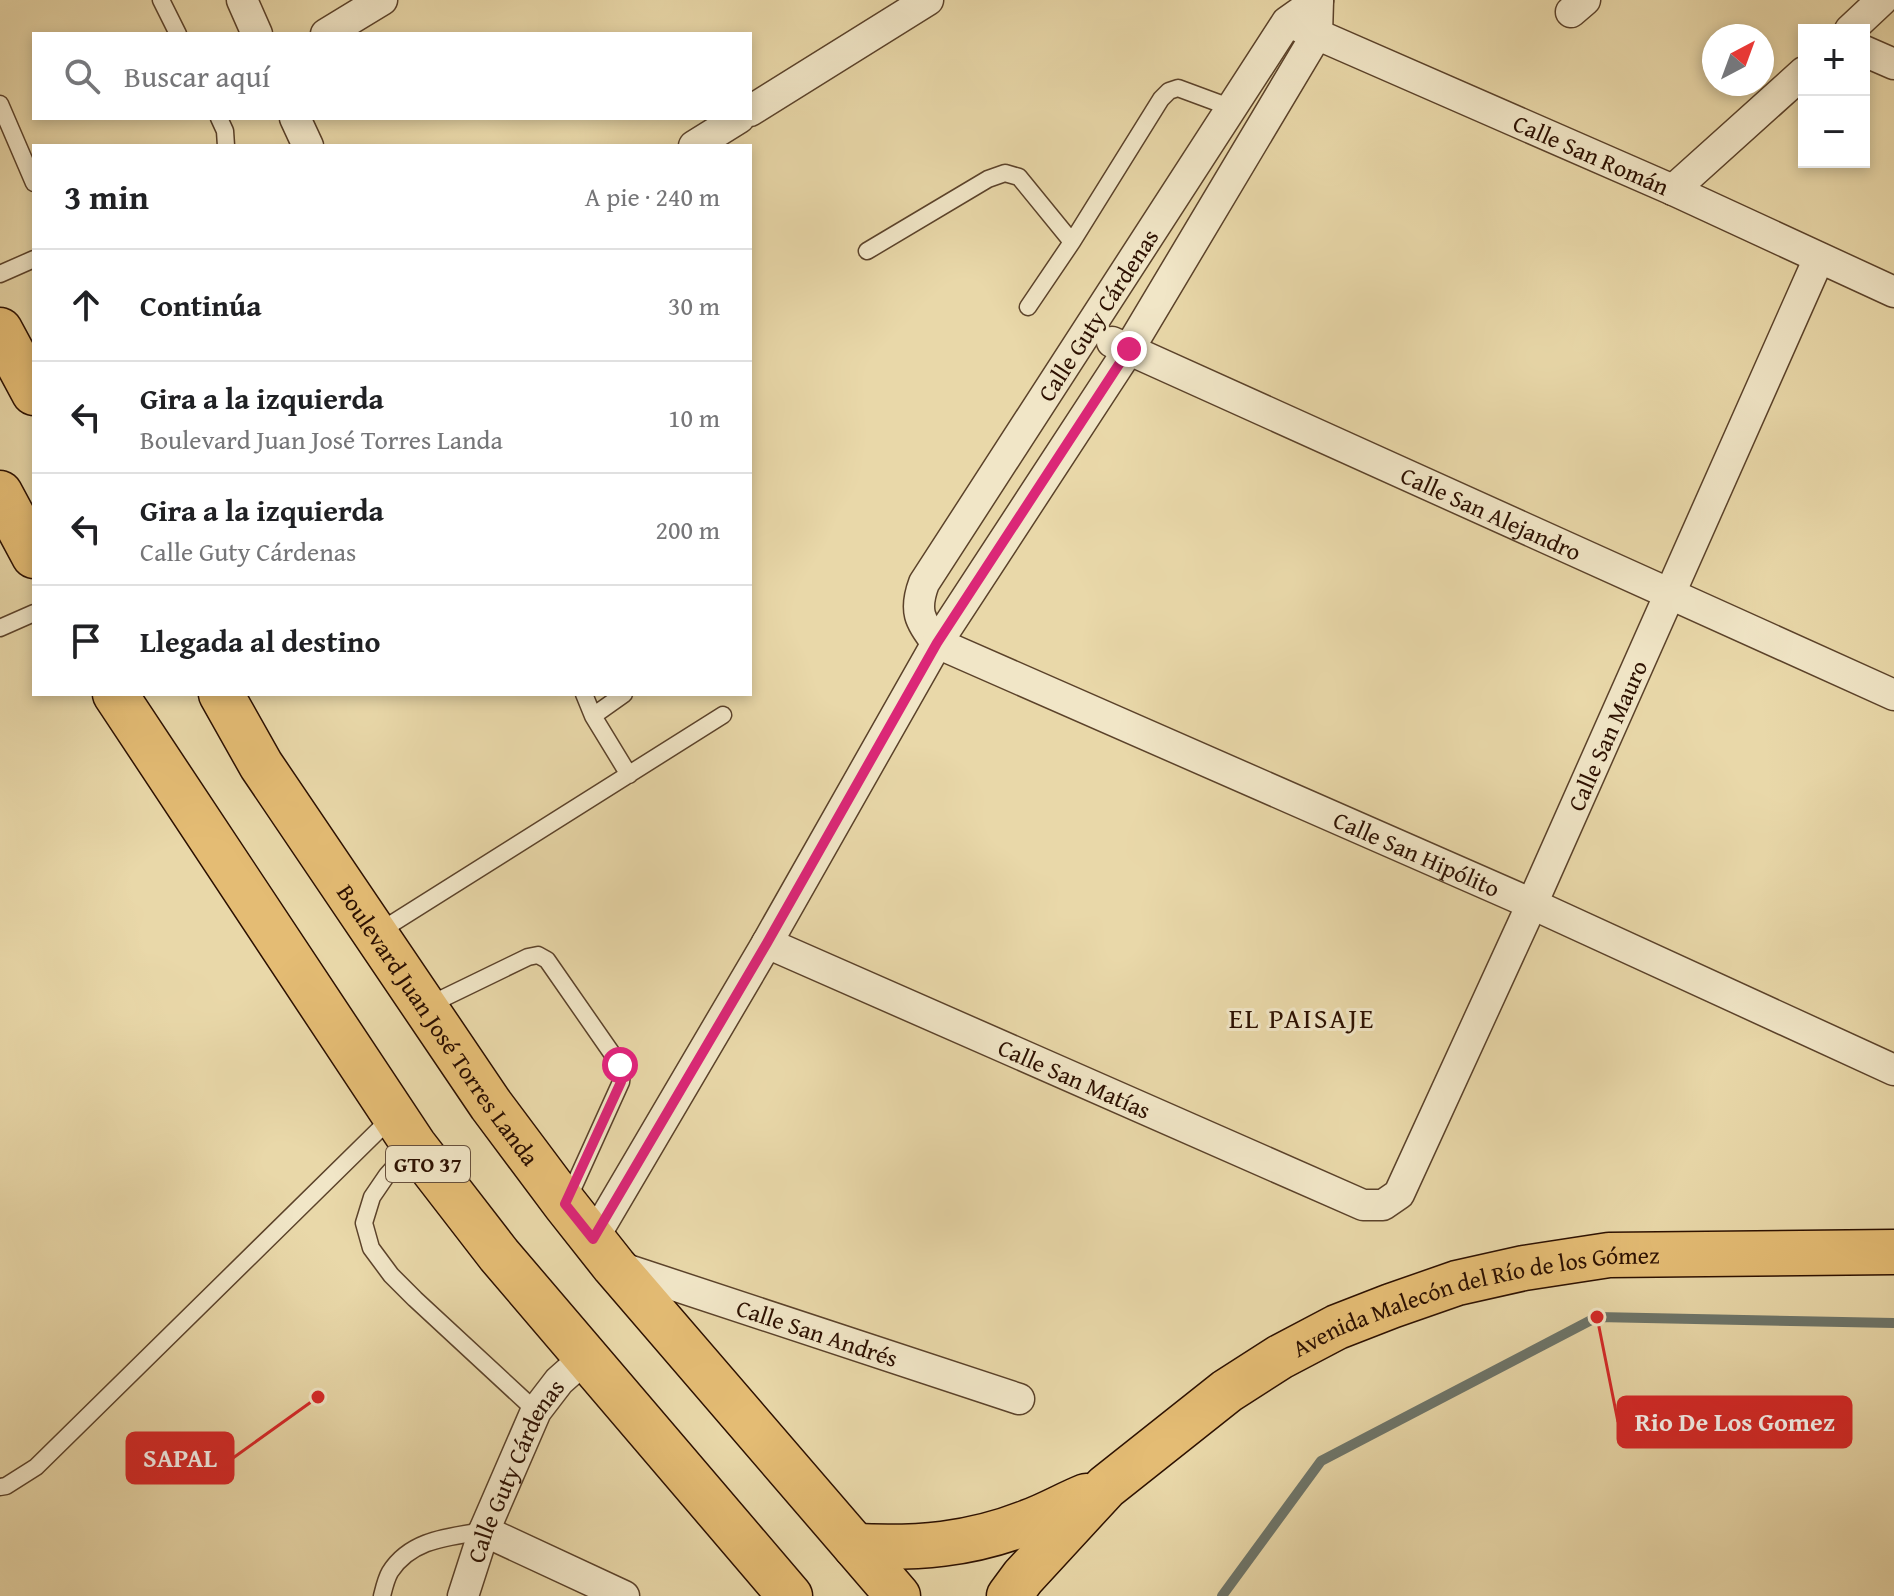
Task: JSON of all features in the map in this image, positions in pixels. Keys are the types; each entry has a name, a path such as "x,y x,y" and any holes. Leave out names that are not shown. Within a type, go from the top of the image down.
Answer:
{"main road":[{"path":"0,330 32,389"},
{"path":"0,493 32,552"},
{"name":"GTO 37","path":"116,696 404,1131 499,1255 790,1596"},
{"name":"Boulevard Juan José Torres Landa","path":"223,696 261,765 491,1105 565,1204 898,1596"},
{"name":"Avenida Malecón del Río de los Gómez","path":"1106,1487 1227,1391 1280,1357 1337,1327 1457,1283 1524,1268 1609,1255 1894,1252"},
{"path":"855,1546 932,1547 970,1540 1031,1521 1106,1487"},
{"path":"1009,1596 1106,1487"}],"street":[{"path":"242,0 256,32"},
{"path":"329,32 382,0"},
{"path":"752,110 928,0"},
{"name":"Calle Guty Cárdenas","path":"937,643 923,626 918,611 918,598 924,583 1287,22 1318,0"},
{"name":"Calle Guty Cárdenas","path":"604,1252 767,943 937,643 1129,349 1317,34 1318,0"},
{"path":"1856,24 1882,0"},
{"name":"Calle San Román","path":"1287,22 1673,190 1894,292"},
{"path":"1870,54 1894,64"},
{"path":"1673,190 1798,77"},
{"path":"296,120 307,144"},
{"path":"697,144 736,120"},
{"name":"Calle San Mauro","path":"1383,1205 1399,1194 1532,904 1819,258"},
{"name":"Calle San Alejandro","path":"1088,331 1894,695"},
{"name":"Calle San Hipólito","path":"937,643 1532,904 1894,1070"},
{"name":"Calle San Matías","path":"767,943 1363,1205 1383,1205"},
{"name":"Calle San Andrés","path":"604,1252 1019,1399"},
{"name":"Calle Guty Cárdenas","path":"463,1596 484,1531 536,1411 559,1381 586,1357"},
{"path":"484,1531 624,1596"}],"lane":[{"path":"161,0 177,32"},
{"path":"1028,307 1169,91 1178,88 1232,108"},
{"path":"0,104 32,178"},
{"path":"220,120 226,144"},
{"path":"867,251 988,179 1005,173 1019,177 1072,242"},
{"path":"0,274 32,260"},
{"path":"0,628 32,614"},
{"path":"585,696 593,716 629,775"},
{"path":"593,716 621,696"},
{"path":"376,934 723,715"},
{"path":"425,1007 528,957 538,955 547,960 620,1065 622,1073 621,1082 565,1204"},
{"path":"404,1131 387,1175 372,1197 364,1223 371,1248 399,1283 536,1411"},
{"path":"0,1487 36,1467 404,1131"},
{"path":"382,1596 389,1574 407,1552 432,1540 484,1531"}],"waterway":[{"path":"1222,1596 1321,1461 1597,1317 1894,1323"}],"place":[{"name":"Rio De Los Gomez","path":"1597,1317"},
{"name":"SAPAL","path":"318,1397"}],"district":[{"name":"EL PAISAJE","path":"1302,1017"}],"route":[{"path":"620,1065 621,1082 565,1204 593,1239 767,943 937,643 1129,349"}]}
